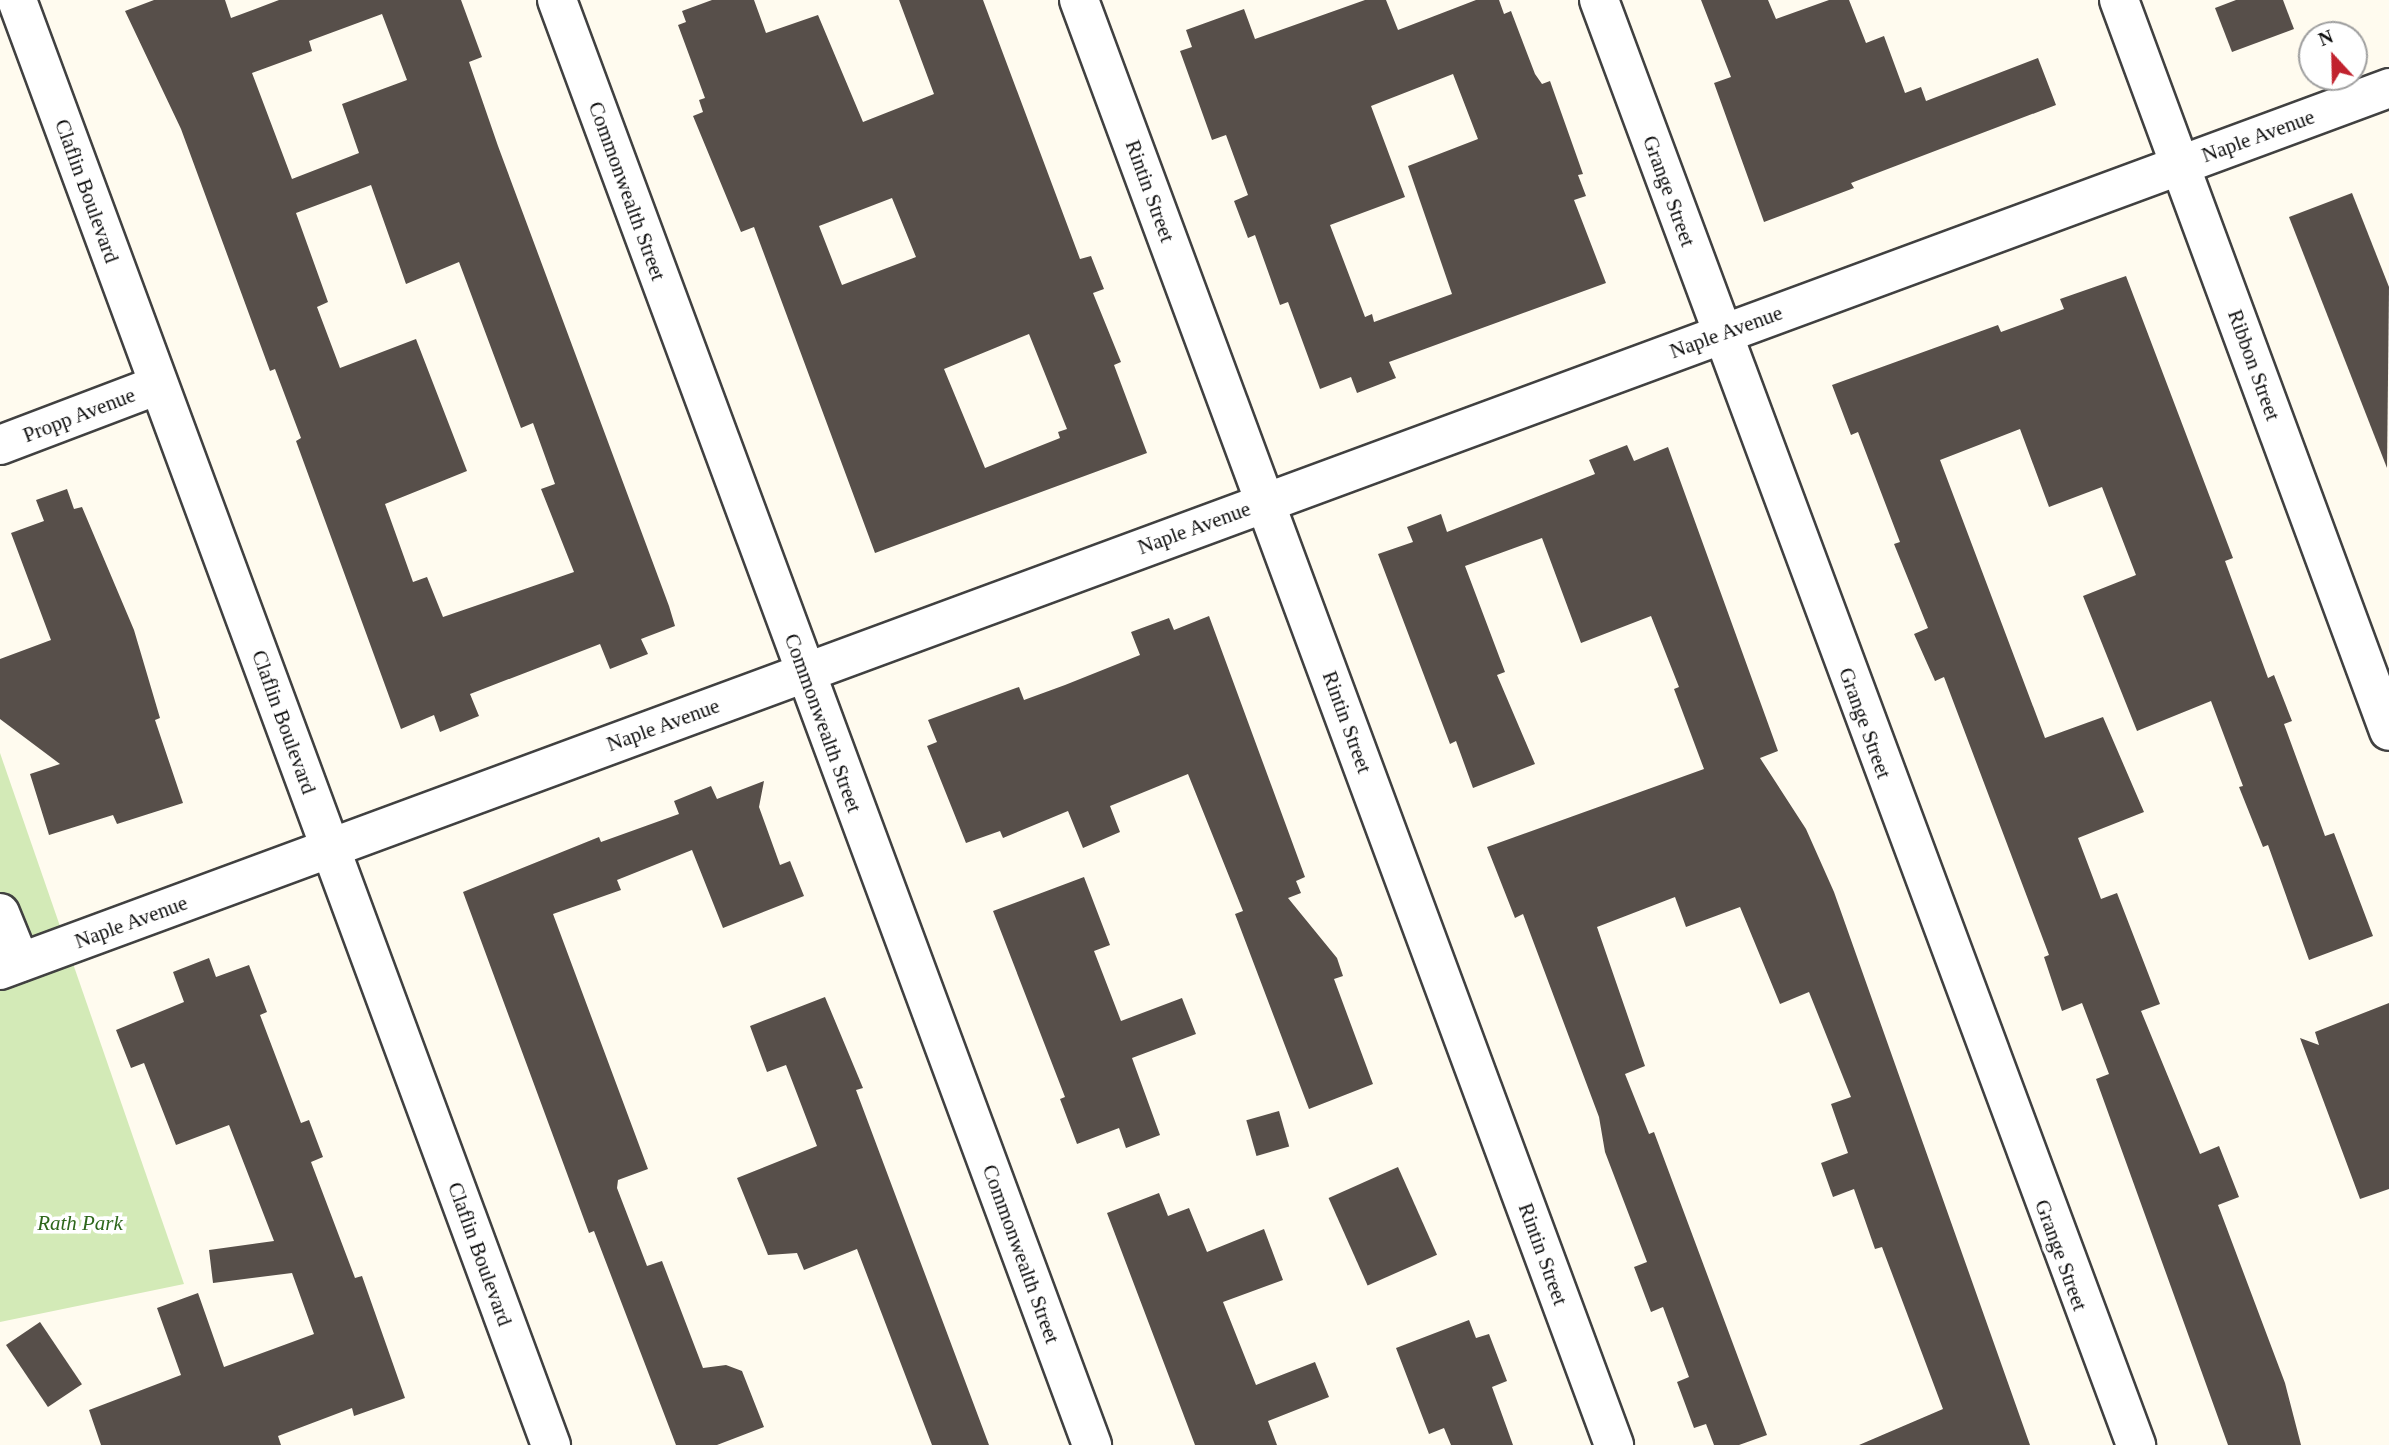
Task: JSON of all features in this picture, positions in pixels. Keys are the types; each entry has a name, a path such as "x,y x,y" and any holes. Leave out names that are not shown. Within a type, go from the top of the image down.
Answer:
{"street":[{"name":"Claflin Boulevard","path":"17,0 331,848 547,1444"},
{"name":"Commonwealth Street","path":"557,0 1092,1445"},
{"name":"Rintin Street","path":"1079,0 1614,1445"},
{"name":"Grange Street","path":"1599,0 2136,1445"},
{"name":"Ribbon Street","path":"2119,0 2389,731"},
{"name":"Naple Avenue","path":"10,966 2389,88"},
{"name":"Propp Avenue","path":"0,444 159,385"},
{"path":"0,913 10,966"}],"green space":[{"name":"Rath Park","path":"0,753 184,1284 0,1322"}],"building":[{"path":"154,0 225,0 231,18 279,0 461,0 482,57 469,62 675,626 641,639 648,654 610,669 600,644 470,694 479,716 440,732 434,715 401,729 296,441 301,438 275,369 270,371 181,129 125,11","holes":["382,14 407,80 342,104 359,153 292,179 252,73 312,51 309,41","371,185 406,284 459,262 521,428 533,423 555,484 541,489 574,572 443,617 427,577 413,582 385,504 467,471 416,339 340,368 317,307 328,302 296,213"]},
{"path":"712,0 754,0 766,33 818,15 863,122 934,94 899,0 983,0 1080,259 1091,256 1104,289 1093,293 1121,362 1114,365 1147,453 875,553 754,227 741,232 693,116 703,112 699,100 705,98 678,25 686,22 682,11","holes":["892,198 916,257 842,285 819,226","1029,334 1067,429 1058,432 1060,438 985,468 944,369"]},
{"path":"1365,0 1386,0 1398,30 1476,0 1499,0 1504,14 1511,11 1535,74 1542,84 1550,81 1583,174 1578,175 1586,196 1574,200 1606,283 1389,362 1396,378 1357,393 1351,377 1320,389 1288,302 1280,305 1255,235 1248,238 1234,201 1248,195 1226,135 1212,140 1180,51 1192,47 1186,30 1244,9 1255,39","holes":["1453,74 1478,139 1408,166 1452,294 1374,322 1372,314 1365,317 1330,225 1405,197 1371,106"]},
{"path":"1701,0 1768,0 1776,19 1829,0 1849,0 1866,43 1884,36 1905,93 1921,87 1926,101 2038,58 2056,105 1851,183 1854,188 1764,222 1714,83 1731,77"},
{"path":"2236,0 2283,0 2294,29 2232,52 2215,8"},
{"path":"2352,193 2389,287 2387,468 2289,217"},
{"path":"2126,276 2233,558 2225,561 2268,678 2274,675 2292,721 2284,724 2325,836 2334,833 2373,936 2309,960 2268,845 2263,847 2239,787 2243,786 2211,701 2137,731 2083,596 2136,575 2102,487 2049,507 2020,429 1940,460 2045,738 2103,717 2144,812 2078,838 2101,899 2117,893 2160,1004 2141,1011 2200,1154 2219,1146 2239,1197 2218,1205 2285,1383 2301,1445 2228,1445 2096,1079 2109,1074 2082,1003 2062,1011 2044,957 2049,955 1944,677 1935,681 1914,634 1928,628 1894,544 1900,542 1858,432 1851,435 1832,385 1998,325 2001,332 2064,309 2060,299"},
{"path":"1627,445 1634,461 1668,447 1778,751 1760,758 1806,829 1834,892 2030,1445 1859,1445 1943,1409 1882,1247 1875,1249 1854,1189 1833,1197 1821,1163 1848,1153 1831,1104 1851,1097 1809,992 1780,1004 1740,907 1686,927 1675,897 1597,927 1645,1066 1625,1074 1649,1134 1654,1132 1767,1435 1739,1445 1714,1445 1706,1424 1694,1428 1677,1382 1689,1377 1663,1307 1651,1312 1634,1267 1647,1262 1605,1152 1599,1117 1523,914 1515,918 1487,847 1704,769 1674,689 1679,687 1651,616 1581,643 1542,538 1465,566 1505,672 1497,675 1535,764 1473,788 1456,741 1450,744 1378,554 1413,542 1407,527 1441,514 1447,532 1595,474 1589,460"},
{"path":"67,489 74,509 82,507 134,630 160,718 155,720 183,803 117,824 113,815 49,835 30,774 60,764 0,719 0,659 51,640 11,533 44,521 36,500"},
{"path":"1209,616 1305,877 1296,881 1301,893 1288,898 1337,958 1343,976 1334,979 1373,1084 1309,1109 1235,914 1243,911 1188,774 1110,806 1120,832 1083,848 1068,811 1003,838 1000,831 966,843 927,746 937,742 928,720 1019,687 1024,700 1065,685 1140,655 1131,632 1169,618 1174,630"},
{"path":"764,781 759,807 780,865 790,861 804,896 723,928 692,850 617,880 621,890 553,914 648,1169 618,1180 617,1188 647,1266 662,1261 703,1368 726,1365 742,1371 764,1427 717,1445 676,1445 594,1231 589,1233 463,892 599,837 601,842 679,814 674,801 711,786 717,799"},
{"path":"1084,877 1110,945 1094,951 1121,1021 1182,998 1196,1034 1132,1058 1160,1135 1126,1148 1119,1128 1077,1144 1060,1099 1065,1097 993,911"},
{"path":"209,958 216,977 249,965 267,1012 260,1015 301,1123 309,1120 323,1157 311,1162 355,1278 362,1276 405,1398 354,1416 352,1408 278,1436 281,1445 101,1445 89,1410 181,1375 157,1308 198,1293 224,1367 314,1334 292,1273 213,1283 209,1250 274,1241 229,1125 176,1145 144,1063 131,1068 116,1030 184,1002 173,972"},
{"path":"825,997 863,1088 856,1090 989,1445 932,1445 857,1249 804,1270 797,1253 768,1255 737,1178 817,1146 786,1065 767,1072 750,1026"},
{"path":"2389,1003 2389,1189 2360,1199 2300,1038 2319,1045 2315,1032"},
{"path":"1279,1111 1289,1147 1257,1156 1246,1120"},
{"path":"1398,1167 1437,1255 1368,1286 1329,1198"},
{"path":"1159,1193 1168,1216 1189,1208 1207,1252 1264,1229 1283,1280 1223,1302 1256,1385 1315,1362 1329,1397 1268,1421 1277,1445 1195,1445 1107,1213"},
{"path":"1469,1320 1476,1338 1489,1334 1507,1381 1492,1387 1513,1445 1451,1445 1444,1428 1429,1434 1396,1348"},
{"path":"40,1322 82,1384 48,1407 6,1345"}]}
